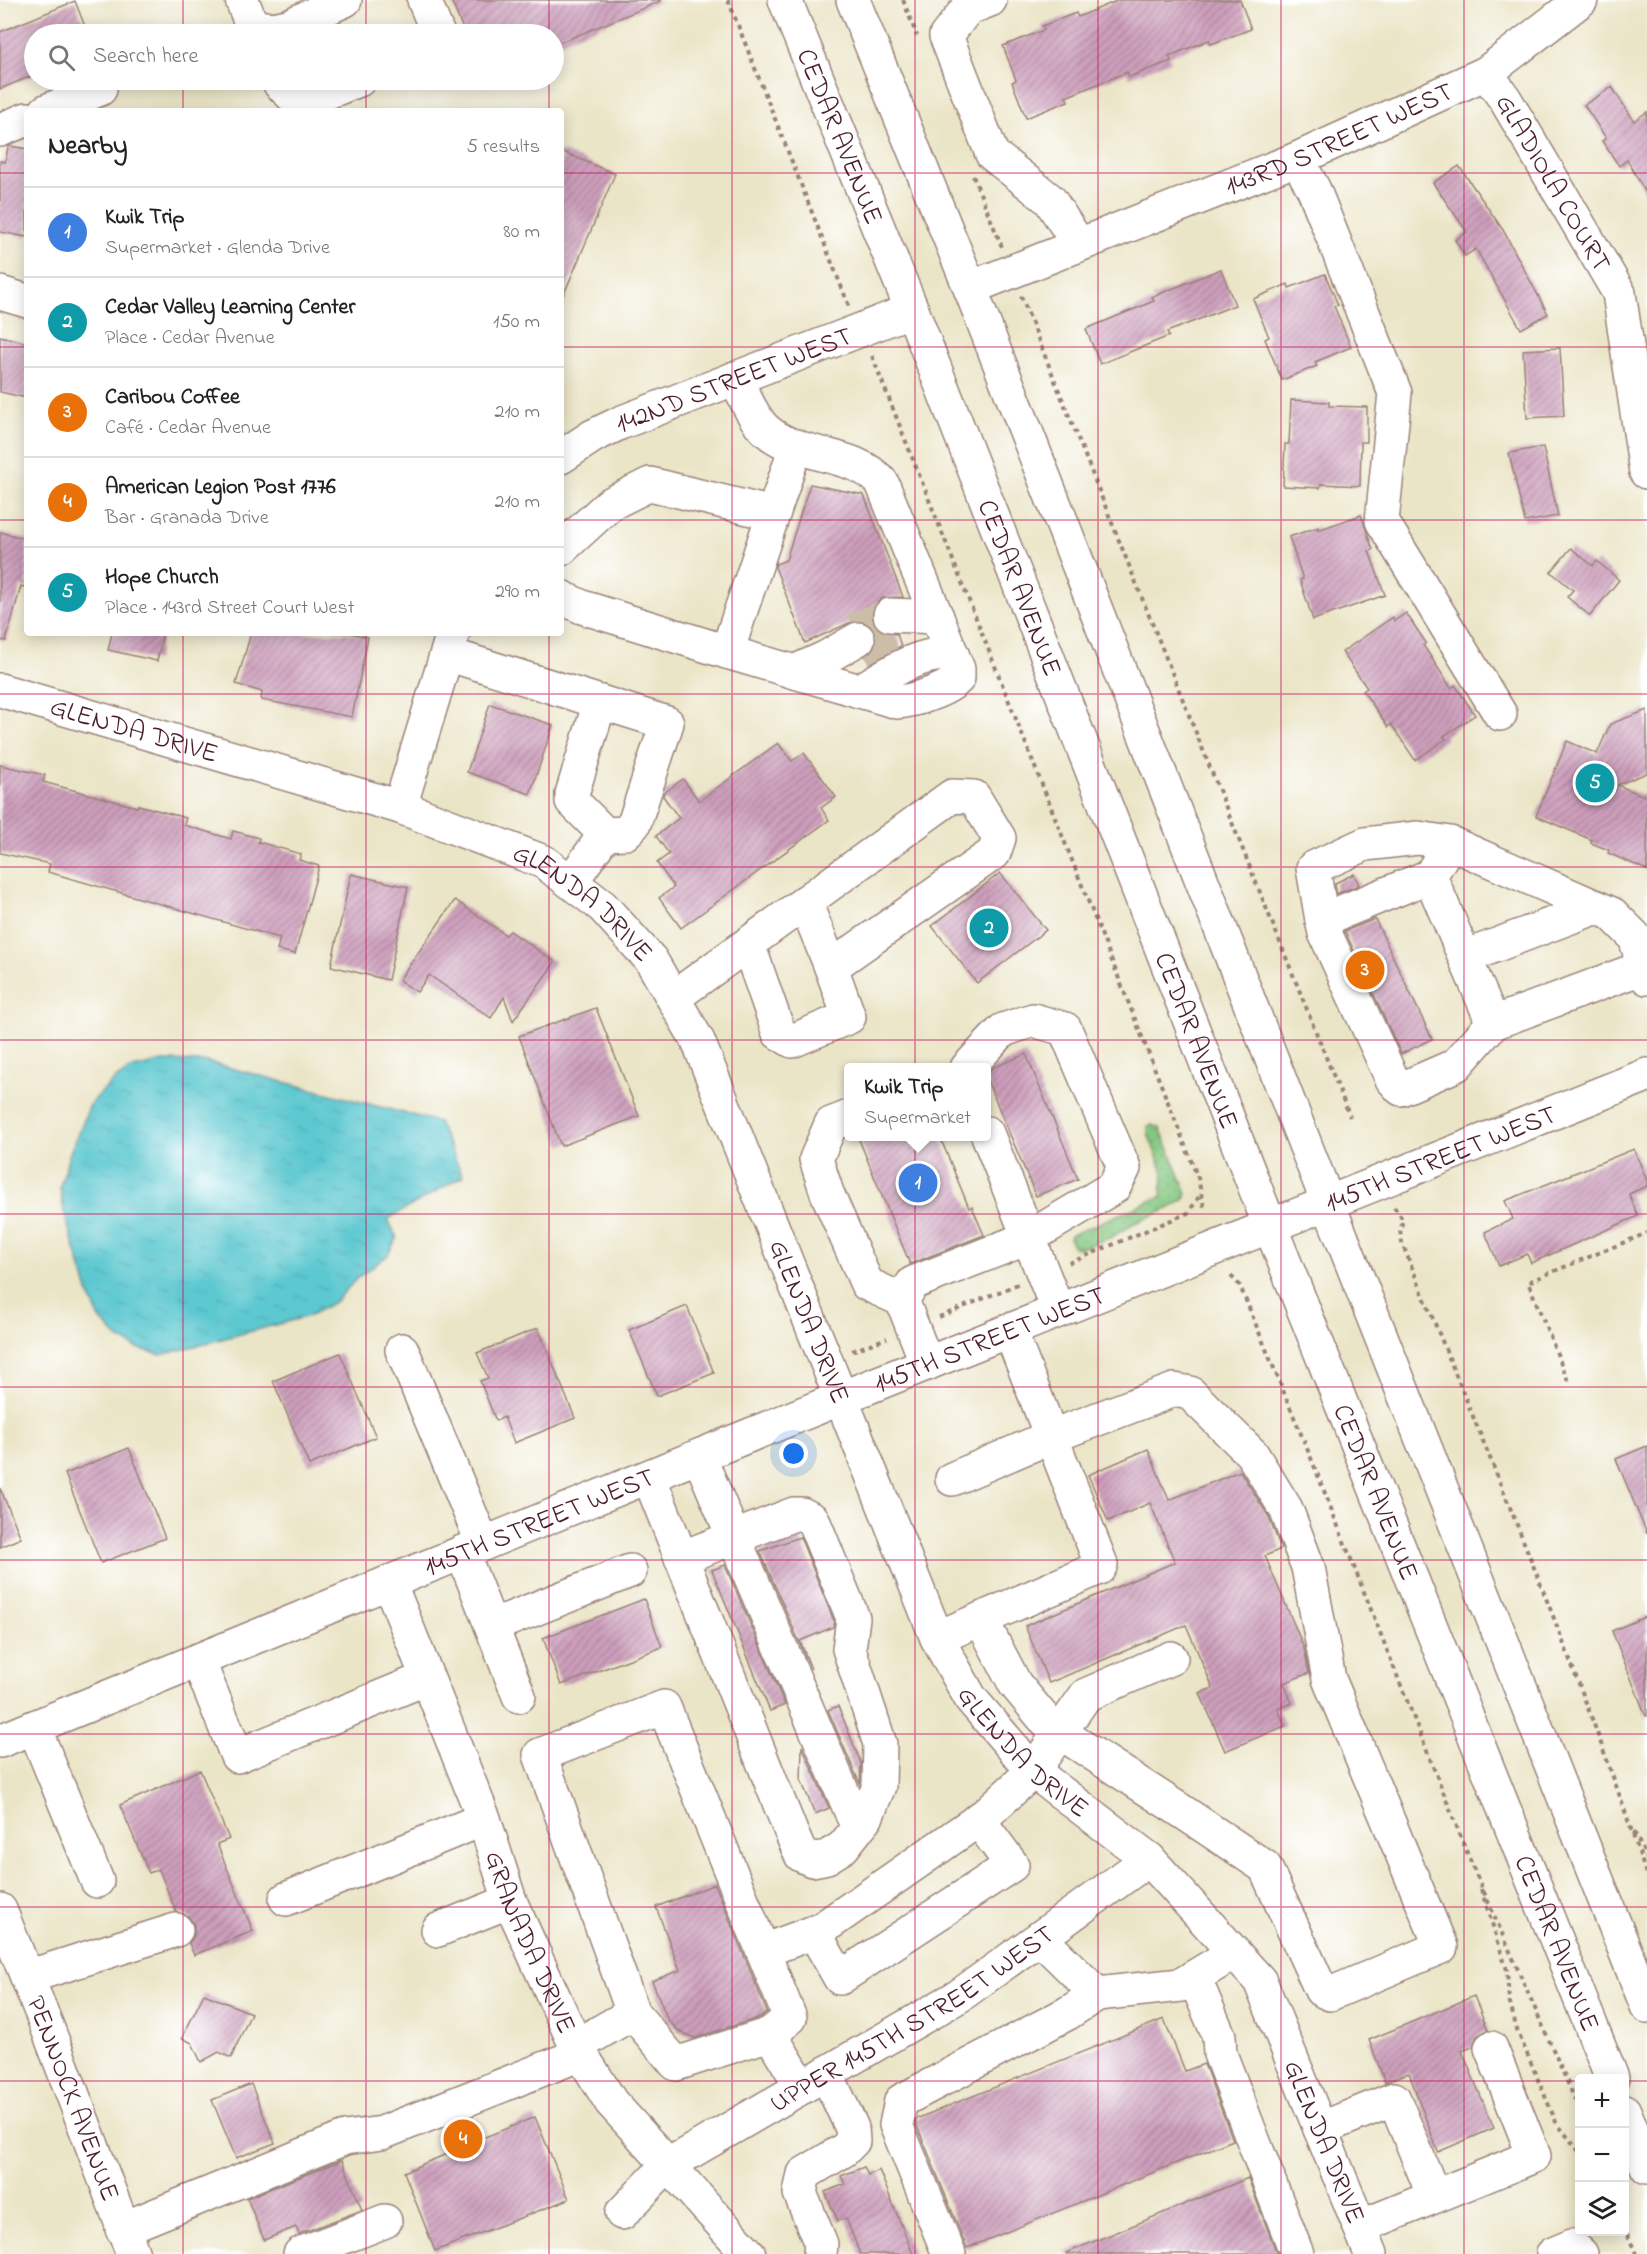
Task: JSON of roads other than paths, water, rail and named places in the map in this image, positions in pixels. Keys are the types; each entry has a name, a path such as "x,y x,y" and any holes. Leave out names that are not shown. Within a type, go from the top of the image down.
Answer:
{"main road":[{"path":"292,24 345,0"},
{"path":"424,0 434,24"},
{"name":"CEDAR AVENUE","path":"785,0 912,310 1270,1226 1610,2074"},
{"path":"853,0 970,288 1328,1203 1647,2006"},
{"path":"990,0 967,9 946,36 992,154 1050,200 1079,245"},
{"name":"143RD STREET WEST","path":"970,288 1297,159 1486,73 1581,0"},
{"name":"GLADIOLA COURT","path":"1486,73 1505,99 1619,293 1646,472"},
{"path":"53,108 98,90"},
{"path":"288,90 300,103 333,90"},
{"path":"0,130 24,120"},
{"path":"1297,159 1314,190 1395,393 1382,521 1500,714"},
{"path":"0,293 24,300"},
{"name":"142ND STREET WEST","path":"564,455 593,436 620,423 912,310"},
{"path":"735,378 762,427 768,433 796,446 862,467 875,474 882,483 958,669 958,678 953,684 909,701 897,702 861,654"},
{"path":"727,652 796,446"},
{"path":"564,546 609,504 650,484 773,514"},
{"path":"564,598 582,607 794,672 861,654"},
{"path":"896,631 937,617"},
{"path":"400,807 450,644 600,702 667,723 634,824 625,833 605,834 572,801 572,794 600,702"},
{"path":"794,672 825,658 861,654"},
{"name":"GLENDA DRIVE","path":"0,690 400,807 544,862 602,906 651,960 698,1041 937,1638 970,1699 1033,1771 1149,1859 1260,1981 1366,2240"},
{"path":"673,998 952,796 974,797 999,838 994,853 831,967"},
{"path":"571,882 605,834"},
{"path":"1418,838 1450,843 1598,907 1612,914 1635,937 1645,972 1493,1023 1456,1065 1401,1089 1392,1079 1325,933 1314,868 1365,844 1418,838"},
{"path":"1322,920 1430,876 1450,843"},
{"path":"1430,876 1493,1023"},
{"path":"748,944 779,1033 792,1041 849,1017 805,902"},
{"path":"1465,957 1598,907"},
{"path":"902,1300 913,1283 1030,1237 1114,1187 1124,1168 1065,1029 1033,1020 1003,1030 972,1063"},
{"name":"145TH STREET WEST","path":"0,1741 841,1398 1647,1075"},
{"path":"844,1119 831,1124 816,1159 827,1193 867,1284 902,1300 927,1364"},
{"path":"990,1141 1058,1311"},
{"path":"937,1638 1099,1568 1101,1564 1010,1331"},
{"path":"402,1350 473,1548 492,1626 519,1696"},
{"path":"952,1479 1050,1437 1174,1390 1190,1393 1252,1454 1286,1509 1308,1567 1329,1679 1441,1947 1330,1994 1321,1990 1264,1867 1050,1726 1015,1684 981,1619"},
{"path":"699,1456 858,1828"},
{"path":"649,1477 681,1558 801,1855 812,1860 827,1857 843,1847 866,1818 879,1786 880,1744 849,1649 853,1618 813,1520 802,1514 794,1514 681,1558"},
{"path":"492,1626 630,1571"},
{"name":"GRANADA DRIVE","path":"389,1582 484,1819 510,1901 578,2050 611,2102 749,2254"},
{"path":"763,1951 814,1932 978,1819 1033,1771 1086,1695 1170,1658"},
{"path":"198,1660 237,1756 428,1678"},
{"path":"664,1707 790,2018 770,2034 676,2064 633,2013 540,1755 664,1707"},
{"path":"34,1727 97,1881"},
{"path":"286,1899 484,1819"},
{"path":"814,1932 840,1978 1012,1865 978,1819"},
{"name":"UPPER 145TH STREET WEST","path":"622,2212 668,2165 959,1996 1149,1859"},
{"path":"438,1930 510,1901"},
{"name":"PENNOCK AVENUE","path":"0,1910 127,2241"},
{"path":"27,1977 176,1930"},
{"path":"1040,1938 1097,1994"},
{"path":"949,2254 896,2125 901,2101 1068,2013 1097,1994 1181,1984 1234,1953"},
{"path":"1194,1977 1219,2036 1220,2055 1297,2254"},
{"path":"127,2241 345,2138 382,2133 578,2050 633,2013"},
{"path":"770,2034 814,2080 852,2128 853,2140 844,2150 804,2174 800,2193 821,2244 820,2254"},
{"path":"1366,2240 1434,2196 1534,2156 1491,2048"},
{"path":"1320,2129 1394,2099 1434,2196"},
{"path":"1629,2123 1647,2167"},
{"path":"300,2254 385,2221"},
{"path":"1553,2254 1572,2246 1581,2254"}],"water":[{"path":"162,1061 207,1062 438,1122 463,1176 388,1219 397,1238 387,1256 357,1278 336,1301 309,1316 161,1355 137,1348 118,1338 100,1319 89,1295 64,1212 60,1187 69,1155 91,1103 114,1080 130,1069"}],"tunnel":[{"path":"853,629 890,615"},
{"path":"863,651 898,637"}],"place":[{"name":"Hope Church","path":"1595,783"},
{"name":"Cedar Valley Learning Center","path":"989,928"},
{"name":"Caribou Coffee","path":"1365,970"},
{"name":"Kwik Trip","path":"918,1183"},
{"name":"American Legion Post 1776","path":"463,2139"}]}
